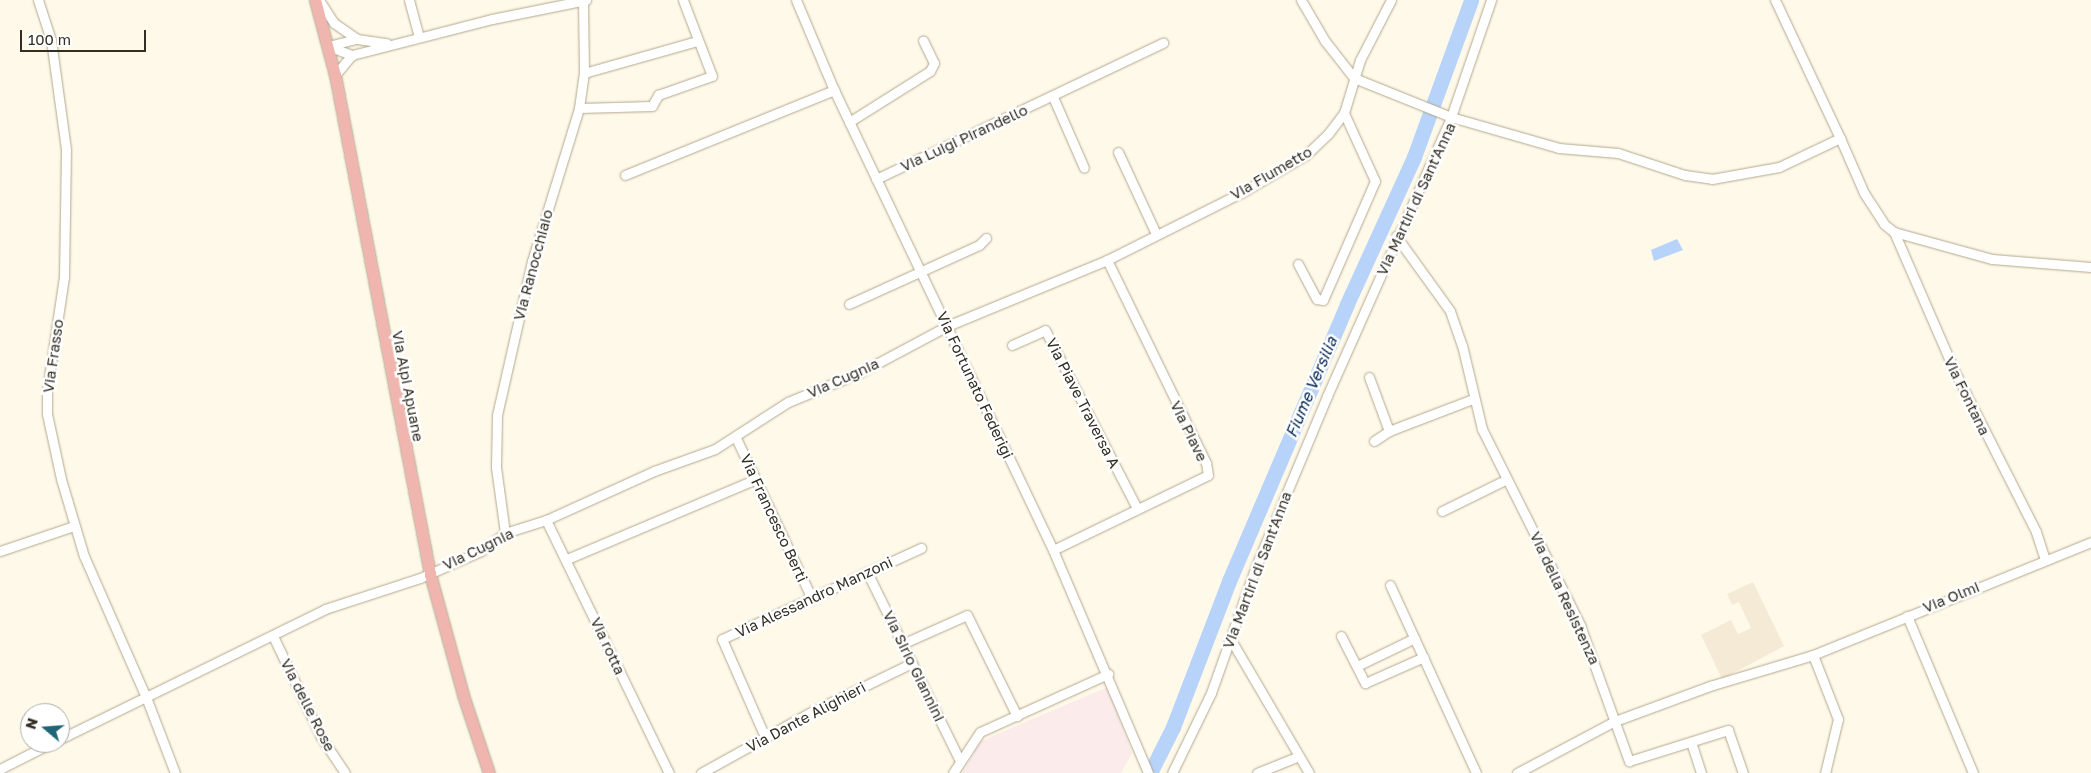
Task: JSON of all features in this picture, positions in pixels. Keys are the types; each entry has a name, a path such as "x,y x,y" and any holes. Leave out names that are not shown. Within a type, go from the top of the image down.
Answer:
{"main road":[{"name":"Via Alpi Apuane","path":"317,0 335,76 430,574 463,695 489,773"}],"street":[{"name":"Via Frasso","path":"38,0 51,40 66,150 64,277 47,391 47,414 74,526 84,556 146,697 175,773"},
{"path":"317,0 334,23 357,39"},
{"path":"409,0 419,37"},
{"path":"335,76 352,56 419,37 584,0"},
{"name":"Via Ranocchiaio","path":"505,532 496,467 497,415 532,261 580,108 584,73 584,0"},
{"path":"580,108 652,106 658,95 712,76 697,41 683,0"},
{"name":"Via Fortunato Federigi","path":"796,0 834,90 1053,550 1108,674 1148,773"},
{"path":"1301,0 1325,41 1354,78 1449,116 1491,0"},
{"name":"Via Fiumetto","path":"947,326 1107,260 1241,193 1292,164 1318,146 1344,113 1354,78 1374,28 1391,0"},
{"path":"1775,0 1864,193 1884,224 1894,232 1992,259 2091,267"},
{"path":"328,46 357,39 398,43"},
{"path":"850,122 930,71 934,64 923,40"},
{"path":"584,73 697,41"},
{"name":"Via Luigi Pirandello","path":"876,179 1164,43"},
{"path":"328,46 352,56"},
{"path":"626,176 834,90"},
{"path":"1053,97 1084,168"},
{"path":"1298,264 1317,299 1323,300 1375,181 1344,113"},
{"name":"Via Martiri di Sant'Anna","path":"1172,773 1211,693 1295,472 1449,116 1558,148 1618,153 1685,174 1712,179 1779,168 1840,138"},
{"path":"1118,152 1156,234"},
{"name":"Via Fontana","path":"1894,232 1955,372 2036,532 2045,559"},
{"name":"Via della Resistenza","path":"1396,236 1450,311 1462,345 1473,399 1485,435 1580,625 1615,721"},
{"path":"849,304 979,245 986,238"},
{"name":"Via Piave","path":"1053,550 1208,475 1206,463 1107,260"},
{"name":"Via Cugnia","path":"70,734 325,609 430,574 481,551 505,532 546,520 736,438 788,402 861,372 947,326"},
{"name":"Via Piave Traversa A","path":"1012,345 1045,330 1137,508"},
{"path":"1369,377 1390,431"},
{"path":"1374,441 1390,431 1473,399"},
{"name":"Via Francesco Berti","path":"736,438 812,599"},
{"path":"567,559 756,479"},
{"path":"1442,511 1507,479"},
{"name":"Via rotta","path":"546,520 567,559 669,773"},
{"path":"0,551 74,526"},
{"name":"Via Olmi","path":"1517,773 1615,721 1713,685 1813,655 2045,559 2091,542"},
{"name":"Via Alessandro Manzoni","path":"765,737 722,639 921,548"},
{"name":"Via Sirio Giannini","path":"867,572 960,761"},
{"path":"1390,585 1476,773"},
{"path":"902,644 967,615 1017,716"},
{"path":"1906,616 1971,772"},
{"name":"Via delle Rose","path":"273,636 321,737 345,773"},
{"path":"1341,636 1364,683 1424,657"},
{"path":"1357,666 1415,638"},
{"path":"1230,640 1309,773"},
{"path":"1813,655 1838,719 1825,773"},
{"name":"Via Dante Alighieri","path":"701,773 765,737 912,663"},
{"path":"953,773 980,732 1108,674"},
{"path":"1615,721 1629,761 1728,730 1743,773"},
{"path":"1691,742 1701,773"},
{"path":"0,769 31,753"},
{"path":"1256,773 1298,756"}],"shaded area":[{"path":"1753,582 1784,646 1722,679 1701,635 1731,620 1738,634 1751,628 1739,602 1732,605 1727,594"},
{"path":"1108,687 1132,753 1121,773 962,773 981,741"}],"water":[{"path":"1677,239 1683,250 1654,261 1651,250"}],"waterway":[{"name":"Fiume Versilia","path":"1150,773 1173,727 1229,581 1347,304 1414,157 1471,0"}]}
